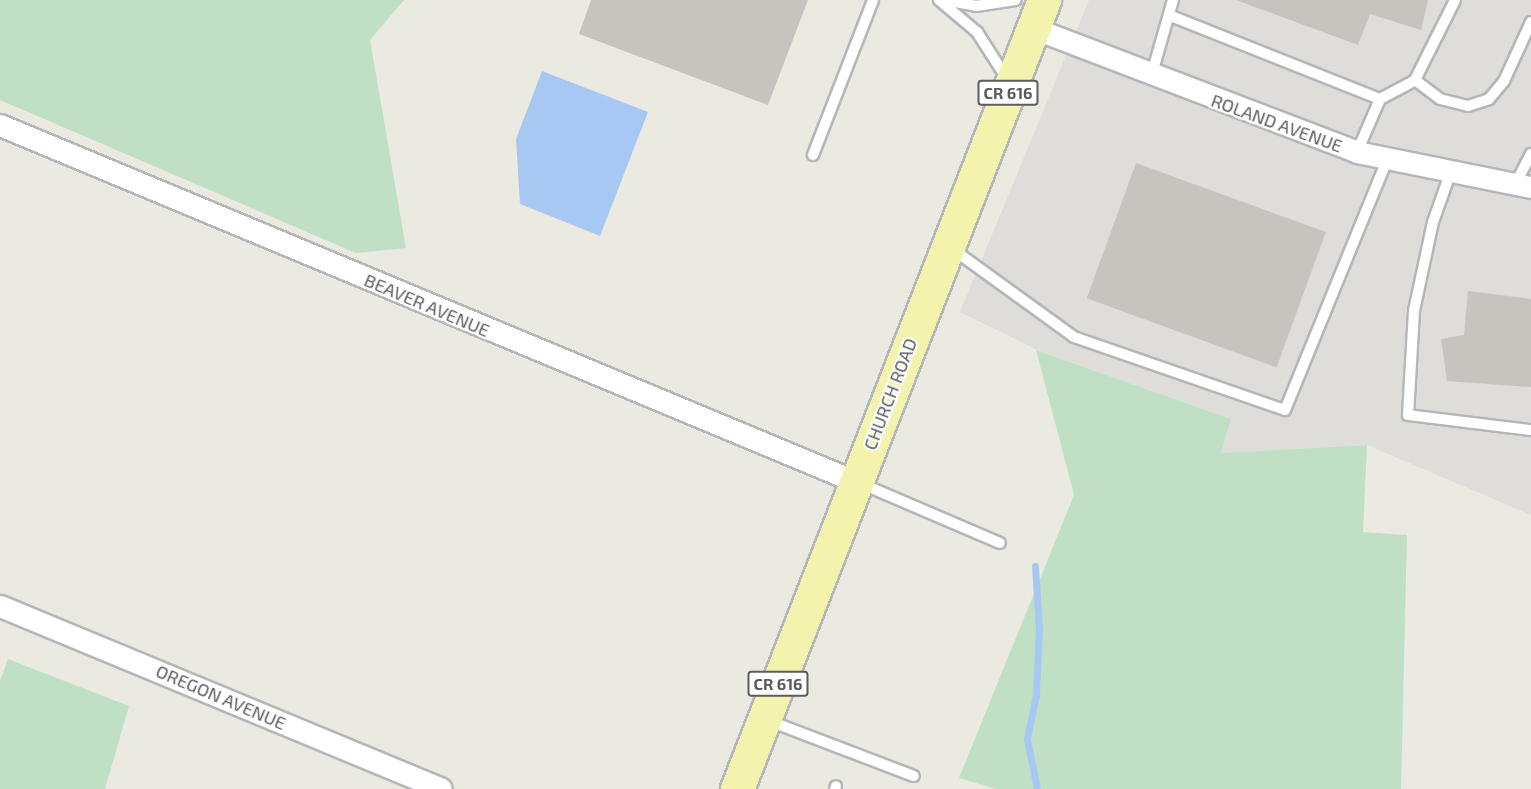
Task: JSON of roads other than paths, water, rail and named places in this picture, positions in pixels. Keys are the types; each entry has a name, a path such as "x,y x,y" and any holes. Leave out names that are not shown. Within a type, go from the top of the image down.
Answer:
{"main road":[{"name":"CHURCH ROAD","path":"737,789 1038,14"}],"street":[{"name":"ROLAND AVENUE","path":"1038,14 1151,77 1357,152 1450,174 1523,186"},
{"name":"BEAVER AVENUE","path":"0,125 856,482"},
{"name":"OREGON AVENUE","path":"0,606 441,789"}],"lane":[{"path":"813,155 873,0"},
{"path":"941,0 976,6 1016,0"},
{"path":"941,0 976,33 1011,85"},
{"path":"1151,77 1171,16 1173,0"},
{"path":"1357,152 1380,99 1415,80 1455,0"},
{"path":"1171,16 1380,99"},
{"path":"1415,80 1440,99 1468,106 1489,99 1504,81 1531,22"},
{"path":"1523,186 1531,154"},
{"path":"948,246 1074,338 1285,410 1387,160"},
{"path":"1450,174 1414,311 1408,415 1531,430"},
{"path":"856,482 1000,543"},
{"path":"764,719 914,776"}],"water":[{"path":"542,71 648,112 600,236 520,204 516,139"}],"waterway":[{"path":"1035,566 1039,629 1036,695 1027,739 1037,789"}]}
